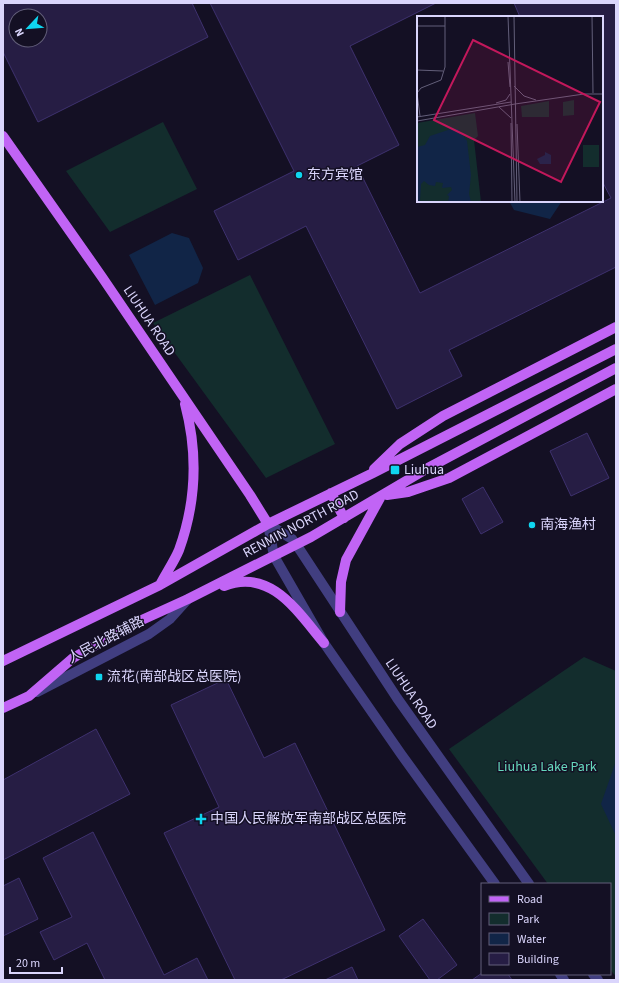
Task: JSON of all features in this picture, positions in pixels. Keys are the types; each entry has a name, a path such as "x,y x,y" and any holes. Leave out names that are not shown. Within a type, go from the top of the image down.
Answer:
{"main road":[{"name":"LIUHUA ROAD","path":"3,136 102,277 250,494 268,524"},
{"path":"368,476 400,444 418,431 443,416 616,327"},
{"name":"RENMIN NORTH ROAD","path":"3,661 160,585 268,524 368,476 616,349"},
{"name":"RENMIN NORTH ROAD","path":"3,708 29,696 72,658 133,624 188,599 274,556 344,518 428,468 616,368"},
{"path":"340,612 340,582 346,560 381,496 408,492 449,478 616,389"},
{"path":"160,585 178,550 193,491 195,468 193,445 183,397"},
{"path":"521,418 530,434"},
{"path":"331,493 344,518"},
{"path":"188,599 233,582 259,582 274,590 290,603 324,643"}],"street":[{"name":"LIUHUA ROAD","path":"268,524 292,539 296,544 441,762 528,883"},
{"name":"LIUHUA ROAD","path":"268,524 274,556 324,643 401,754 494,883"},
{"name":"人民北路辅路","path":"29,696 149,634 170,619 188,599"}],"green space":[{"path":"163,122 197,189 110,232 66,171"},
{"path":"250,275 335,444 266,478 153,323"},
{"name":"Liuhua Lake Park","path":"584,657 616,671 616,977 611,970 611,883 547,883 449,749"}],"water":[{"path":"510,202 561,202 550,219 514,210"},
{"path":"172,233 189,238 203,268 198,283 155,305 129,255"},
{"path":"616,761 616,836 601,804"}],"building":[{"path":"3,3 192,3 208,37 38,122 3,52"},
{"path":"210,3 436,3 350,46 399,145 357,166 420,293 611,198 603,183 603,16 520,16 514,3 616,3 616,267 449,350 462,376 397,409 306,226 238,260 214,211 294,171"},
{"path":"587,433 609,478 571,496 550,451"},
{"path":"483,487 503,522 481,534 462,499"},
{"path":"226,679 264,758 295,743 385,930 281,980 235,980 164,833 219,807 171,705"},
{"path":"96,729 130,794 3,860 3,780"},
{"path":"93,832 164,975 197,958 208,980 105,980 87,943 54,960 40,932 72,917 43,858"},
{"path":"19,878 38,919 3,936 3,886"},
{"path":"423,919 457,965 437,980 430,980 399,936"},
{"path":"352,967 358,980 325,980"},
{"path":"481,974 481,975 509,975 512,980 472,980"}],"place":[{"name":"东方宾馆","path":"299,175"},
{"name":"Liuhua","path":"395,470"},
{"name":"南海渔村","path":"532,525"},
{"name":"流花(南部战区总医院)","path":"99,677"},
{"name":"中国人民解放军南部战区总医院","path":"201,819"}]}
